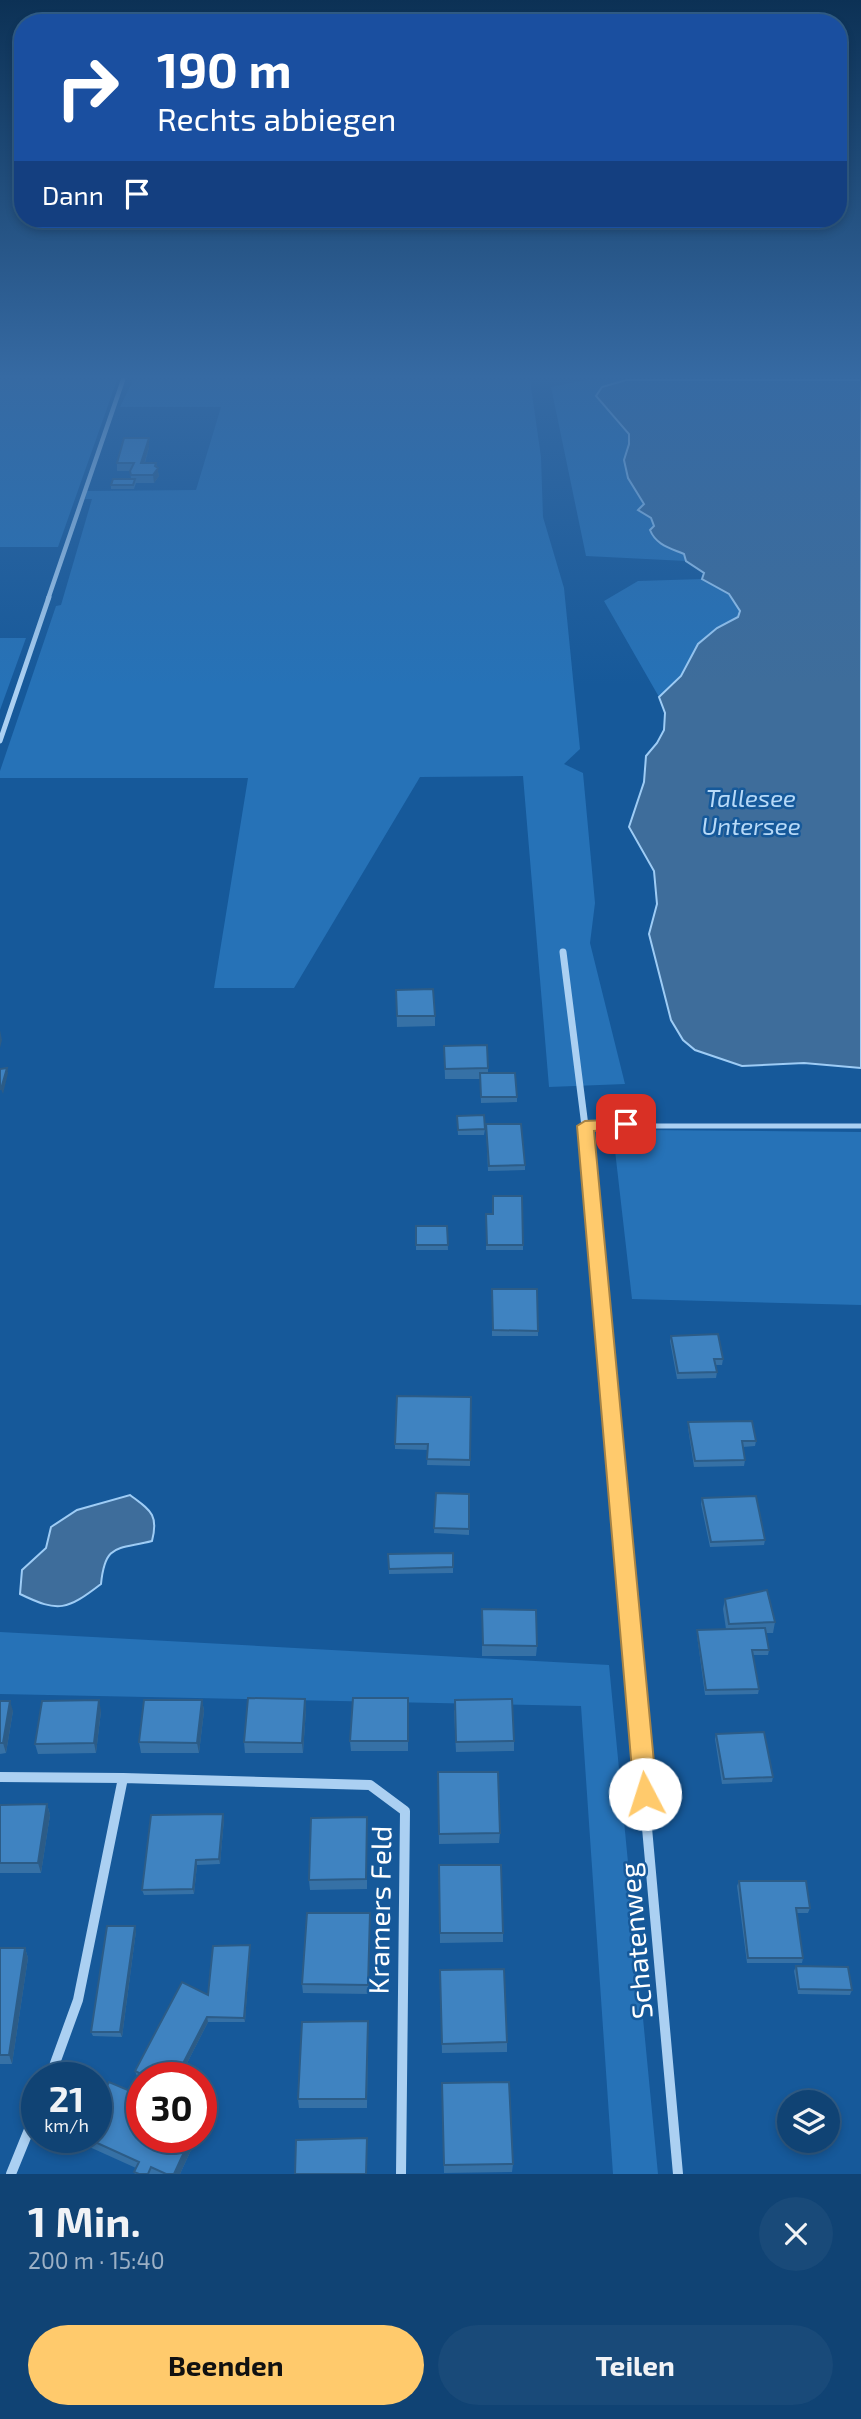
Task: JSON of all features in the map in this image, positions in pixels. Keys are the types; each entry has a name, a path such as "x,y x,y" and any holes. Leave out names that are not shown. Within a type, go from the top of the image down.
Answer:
{"street":[{"path":"0,741 88,481"},
{"name":"Schatenweg","path":"563,952 585,1126 678,2174"},
{"name":"Kramers Feld","path":"0,1777 370,1785 405,1811 401,2174"},
{"path":"55,2062 78,2000 122,1778"},
{"path":"11,2174 21,2149"}],"lane":[{"path":"585,1126 861,1126"}],"shaded area":[{"path":"0,481 81,481 58,547 0,547"},
{"path":"199,481 542,481 543,517 564,588 580,749 564,764 583,773 595,903 590,943 625,1084 549,1087 523,776 420,777 294,988 214,988 248,778 0,778 0,771 56,606 61,605 92,499 85,499 87,491 196,490"},
{"path":"571,481 630,481 644,504 638,510 651,518 662,545 685,554 686,561 586,556"},
{"path":"702,579 729,594 740,611 739,617 717,628 698,644 681,676 659,697 604,601 638,581"},
{"path":"0,638 26,638 0,710"},
{"path":"642,1130 861,1132 861,1305 632,1299 613,1133"},
{"path":"0,1632 609,1665 658,2174 613,2174 581,1706 0,1694"}],"water":[{"name":"Tallesee Untersee","path":"630,481 861,481 861,1068 804,1063 742,1066 695,1050 683,1040 671,1020 649,934 657,904 654,871 629,827 644,782 646,756 664,730 665,713 659,697 681,676 698,644 717,628 738,617 740,611 729,594 702,579 704,573 686,561 684,554 656,539 650,530 654,526 651,518 638,510 644,504"},
{"path":"130,1495 151,1513 154,1525 152,1541 115,1550 106,1561 101,1584 71,1604 54,1606 20,1594 22,1570 46,1548 51,1527 77,1510"}],"building":[{"path":"112,481 134,481 133,485 111,485"},
{"path":"433,989 435,1016 397,1016 396,990"},
{"path":"487,1045 488,1068 445,1069 444,1046"},
{"path":"7,1068 1,1089 0,1089 0,1069"},
{"path":"480,1073 515,1073 517,1097 481,1097"},
{"path":"484,1115 485,1129 458,1130 457,1116"},
{"path":"486,1124 521,1124 525,1165 489,1166"},
{"path":"493,1196 522,1196 523,1245 487,1245 486,1214 493,1214"},
{"path":"416,1226 447,1226 448,1245 416,1245"},
{"path":"492,1289 537,1289 538,1331 493,1330"},
{"path":"718,1334 723,1359 714,1359 717,1372 678,1373 671,1336"},
{"path":"397,1396 471,1397 470,1460 427,1459 428,1444 395,1444"},
{"path":"752,1421 756,1441 742,1441 745,1460 695,1461 688,1422"},
{"path":"436,1493 469,1494 469,1529 434,1528"},
{"path":"756,1496 765,1540 711,1542 702,1498"},
{"path":"453,1553 453,1567 389,1569 388,1554"},
{"path":"767,1590 775,1622 729,1624 725,1599"},
{"path":"482,1609 536,1610 537,1646 483,1645"},
{"path":"765,1628 769,1650 752,1650 759,1689 706,1690 697,1630"},
{"path":"248,1698 305,1699 302,1743 244,1742"},
{"path":"353,1698 408,1698 408,1741 350,1741"},
{"path":"512,1699 514,1741 456,1742 455,1700"},
{"path":"99,1700 94,1743 35,1744 42,1701"},
{"path":"144,1700 202,1700 197,1743 139,1742"},
{"path":"0,1701 10,1701 3,1743 0,1743"},
{"path":"764,1732 773,1777 724,1779 716,1734"},
{"path":"438,1772 498,1772 500,1833 439,1834"},
{"path":"47,1804 38,1863 0,1863 0,1805"},
{"path":"223,1814 219,1859 196,1860 193,1889 142,1890 151,1815"},
{"path":"367,1817 366,1879 309,1880 311,1818"},
{"path":"439,1865 501,1865 503,1933 440,1933"},
{"path":"739,1881 806,1881 810,1908 796,1908 803,1958 748,1958"},
{"path":"307,1913 370,1913 368,1985 302,1984"},
{"path":"107,1926 135,1926 120,2032 91,2032"},
{"path":"250,1945 244,2018 207,2017 184,2062 140,2062 182,1982 208,1995 213,1946"},
{"path":"0,1948 25,1948 9,2055 0,2055"},
{"path":"796,1966 848,1967 852,1990 799,1989"},
{"path":"504,1969 507,2042 442,2044 440,1970"},
{"path":"368,2021 366,2099 298,2099 302,2022"},
{"path":"509,2082 513,2164 444,2165 442,2083"},
{"path":"112,2083 126,2089 126,2153 184,2153 174,2174 166,2174 151,2167 148,2174 139,2174 134,2172 139,2162 112,2150"},
{"path":"367,2138 366,2174 295,2174 296,2140"}],"route":[{"path":"626,1124 585,1126 645,1794"}]}
